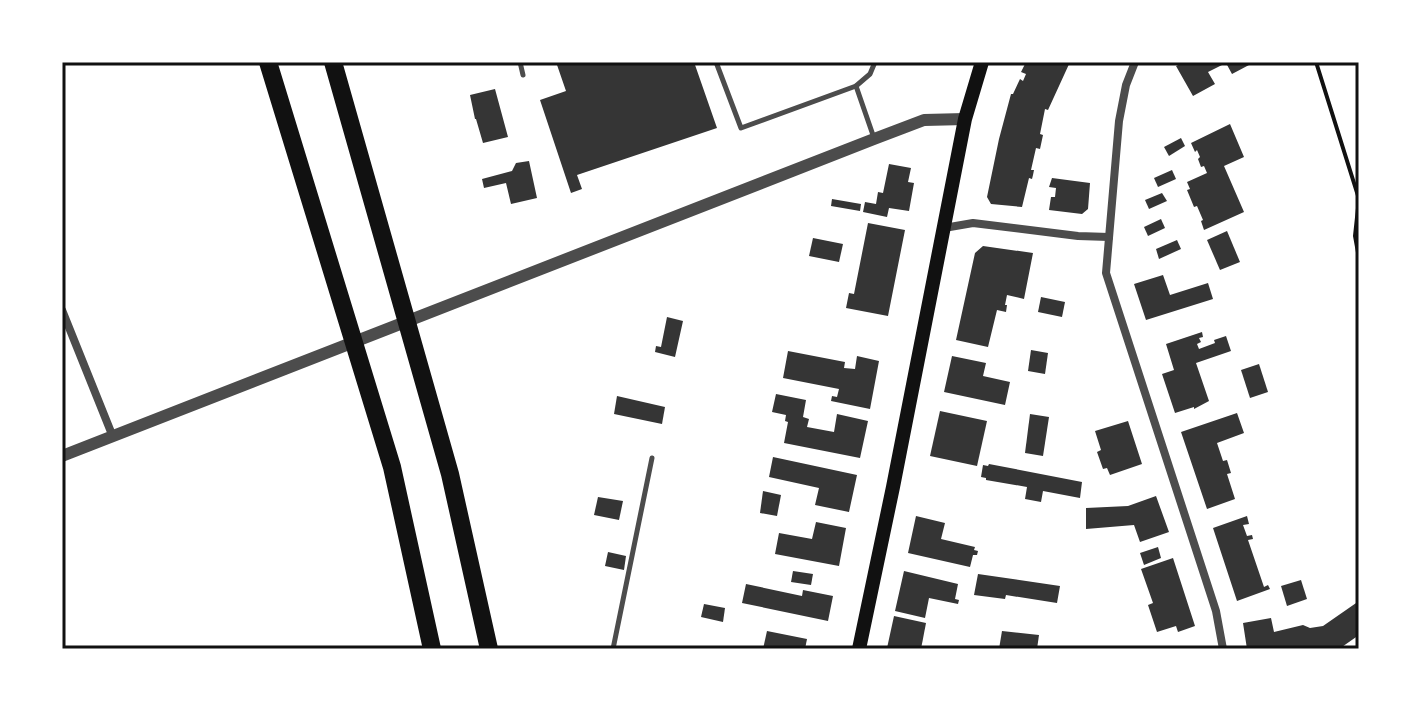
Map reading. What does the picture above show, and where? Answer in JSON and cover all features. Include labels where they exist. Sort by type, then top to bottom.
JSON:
[{"type":"highway","points":[[268,62],[392,467],[432,649]]},
{"type":"highway","points":[[333,62],[450,474],[489,649]]},
{"type":"main road","points":[[859,649],[965,119],[982,62]]},
{"type":"street","points":[[1135,62],[1126,85],[1119,121],[1106,264],[1108,281],[1216,611],[1223,649]]},
{"type":"street","points":[[62,456],[924,120],[965,119]]},
{"type":"street","points":[[943,228],[973,223],[1109,237]]},
{"type":"street","points":[[62,310],[113,437]]},
{"type":"lane","points":[[520,62],[523,75]]},
{"type":"lane","points":[[716,62],[741,128],[856,86],[870,74],[875,62]]},
{"type":"lane","points":[[856,86],[874,139]]},
{"type":"lane","points":[[613,649],[652,458]]},
{"type":"path","points":[[1316,62],[1359,199],[1355,236],[1359,258]]},
{"type":"building","points":[[556,62],[694,62],[717,128],[577,175],[582,189],[571,193],[540,100],[566,91]]},
{"type":"building","points":[[1026,62],[1070,62],[1048,110],[1045,109],[1040,149],[1036,148],[1031,170],[1034,170],[1033,175],[1032,179],[1029,178],[1022,207],[991,204],[987,197],[999,139],[1011,94],[1026,74],[1021,72]]},
{"type":"building","points":[[1184,62],[1247,62],[1249,65],[1232,74],[1226,63],[1208,72],[1215,84],[1193,96],[1176,66]]},
{"type":"building","points":[[495,89],[508,137],[483,143],[470,95]]},
{"type":"building","points":[[1230,124],[1244,157],[1224,166],[1244,212],[1204,230],[1203,220],[1187,190],[1190,189],[1187,182],[1207,173],[1204,166],[1201,167],[1200,157],[1191,143]]},
{"type":"building","points":[[1181,138],[1185,146],[1169,156],[1164,147]]},
{"type":"building","points":[[529,161],[537,198],[511,204],[506,183],[484,188],[482,179],[512,171],[516,163]]},
{"type":"building","points":[[889,164],[911,168],[908,182],[914,183],[909,211],[889,208],[887,217],[863,212],[865,202],[876,204],[878,192],[883,193]]},
{"type":"building","points":[[1172,170],[1176,179],[1158,187],[1154,178]]},
{"type":"building","points":[[1052,178],[1090,183],[1088,209],[1082,214],[1049,210],[1056,188],[1049,187]]},
{"type":"building","points":[[1162,193],[1167,201],[1149,209],[1145,200]]},
{"type":"building","points":[[832,199],[861,204],[860,211],[831,206]]},
{"type":"building","points":[[1161,219],[1165,228],[1148,236],[1144,227]]},
{"type":"building","points":[[868,223],[905,230],[888,316],[846,308],[849,293],[854,294]]},
{"type":"building","points":[[1227,231],[1240,262],[1220,270],[1207,240]]},
{"type":"building","points":[[813,238],[843,244],[839,262],[809,256]]},
{"type":"building","points":[[1177,240],[1181,249],[1159,259],[1156,249]]},
{"type":"building","points":[[983,246],[1033,253],[1024,299],[1007,295],[1006,312],[997,310],[988,347],[956,340],[975,253]]},
{"type":"building","points":[[1163,275],[1170,295],[1208,283],[1213,299],[1146,320],[1134,284]]},
{"type":"building","points":[[1041,297],[1065,302],[1062,317],[1038,312]]},
{"type":"building","points":[[667,317],[683,321],[675,357],[655,352],[656,346],[661,347]]},
{"type":"building","points":[[1202,332],[1201,342],[1197,344],[1199,349],[1226,336],[1231,351],[1196,363],[1209,401],[1194,409],[1175,413],[1162,374],[1174,370],[1166,344]]},
{"type":"building","points":[[1031,350],[1048,353],[1045,374],[1028,371]]},
{"type":"building","points":[[788,351],[845,362],[844,368],[855,369],[857,356],[879,361],[870,409],[831,401],[832,396],[837,397],[839,389],[783,378]]},
{"type":"building","points":[[952,356],[986,363],[983,376],[1010,382],[1005,405],[944,392]]},
{"type":"building","points":[[1259,364],[1268,392],[1250,398],[1241,370]]},
{"type":"building","points":[[776,394],[806,400],[803,417],[809,419],[807,427],[834,432],[837,414],[868,421],[860,458],[784,443],[788,422],[785,421],[786,415],[772,412]]},
{"type":"building","points":[[617,396],[665,407],[662,424],[614,414]]},
{"type":"building","points":[[940,411],[987,421],[977,466],[930,456]]},
{"type":"building","points":[[1237,413],[1244,433],[1217,443],[1223,461],[1227,460],[1231,473],[1227,474],[1235,499],[1207,509],[1181,432]]},
{"type":"building","points":[[1030,414],[1049,417],[1043,456],[1025,453]]},
{"type":"building","points":[[1128,421],[1142,464],[1110,475],[1107,468],[1103,469],[1097,452],[1101,450],[1095,431]]},
{"type":"building","points":[[773,457],[857,475],[849,512],[815,505],[819,488],[769,477]]},
{"type":"building","points":[[983,465],[1082,482],[1080,498],[1043,491],[1041,502],[1025,499],[1027,487],[981,477]]},
{"type":"building","points":[[763,491],[781,495],[777,516],[760,513]]},
{"type":"building","points":[[1156,496],[1169,532],[1140,542],[1134,525],[1086,529],[1086,508],[1128,506]]},
{"type":"building","points":[[598,497],[623,501],[619,520],[594,515]]},
{"type":"building","points":[[916,516],[945,523],[941,539],[975,547],[977,555],[973,555],[970,567],[908,553]]},
{"type":"building","points":[[1247,516],[1249,524],[1243,525],[1247,536],[1252,535],[1253,539],[1248,540],[1264,587],[1268,585],[1270,589],[1237,601],[1213,528]]},
{"type":"building","points":[[816,522],[846,528],[839,566],[775,554],[779,533],[812,539]]},
{"type":"building","points":[[1158,547],[1161,558],[1144,565],[1140,553]]},
{"type":"building","points":[[608,552],[626,556],[624,570],[605,566]]},
{"type":"building","points":[[1173,558],[1195,626],[1178,632],[1176,626],[1157,632],[1148,605],[1153,603],[1141,569]]},
{"type":"building","points":[[793,571],[813,574],[811,585],[791,582]]},
{"type":"building","points":[[904,571],[958,584],[955,599],[959,600],[958,604],[929,598],[925,618],[895,611]]},
{"type":"building","points":[[978,574],[1060,586],[1057,603],[1006,595],[1005,599],[974,595]]},
{"type":"building","points":[[1301,580],[1307,599],[1287,606],[1281,586]]},
{"type":"building","points":[[746,584],[802,596],[803,590],[833,596],[828,621],[742,603]]},
{"type":"building","points":[[1359,601],[1359,635],[1339,649],[1247,649],[1243,623],[1271,618],[1274,632],[1303,625],[1310,628],[1323,626]]},
{"type":"building","points":[[704,604],[725,608],[723,622],[701,617]]},
{"type":"building","points":[[894,616],[926,623],[921,649],[887,648]]},
{"type":"building","points":[[767,631],[807,639],[805,649],[763,649]]},
{"type":"building","points":[[1002,631],[1039,635],[1037,649],[999,649]]}]
